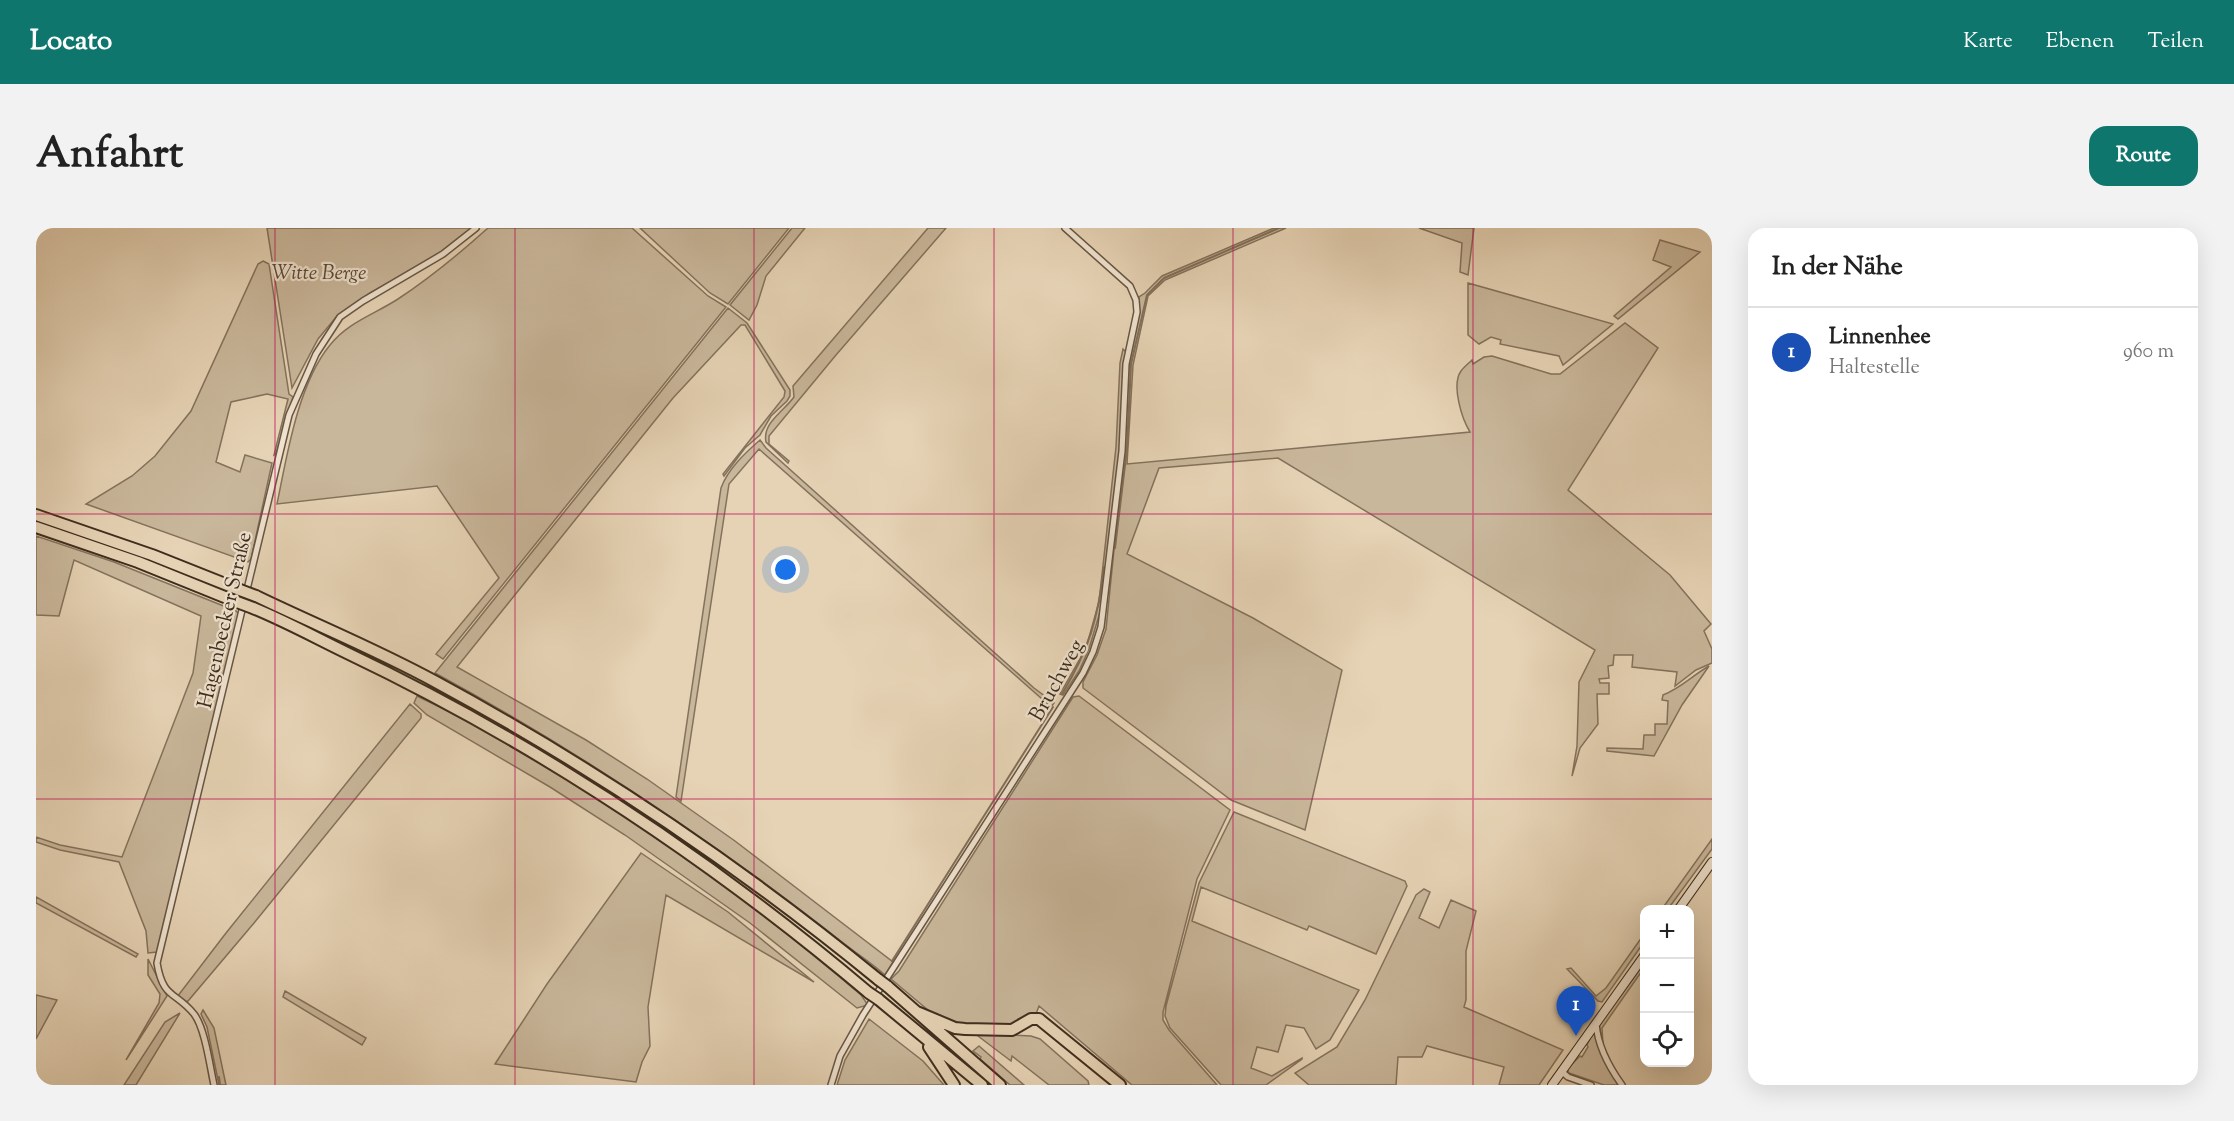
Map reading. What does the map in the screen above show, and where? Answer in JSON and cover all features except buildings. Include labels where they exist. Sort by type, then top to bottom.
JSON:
[{"type":"highway","points":[[36,515],[131,547],[256,596],[435,681],[532,735],[638,802],[789,909],[883,983],[1000,1085]]},
{"type":"highway","points":[[36,527],[138,562],[253,608],[427,691],[530,749],[644,821],[757,902],[808,941],[982,1085]]},
{"type":"highway","points":[[917,1012],[955,1028],[965,1029],[1012,1030],[1031,1019],[1039,1019],[1120,1085]]},
{"type":"highway","points":[[916,1030],[941,1063],[954,1085]]},
{"type":"main road","points":[[1681,905],[1712,862]]},
{"type":"main road","points":[[1552,1085],[1642,959]]},
{"type":"street","name":"Hagenbecker Straße","points":[[214,1085],[204,1038],[194,1014],[168,992],[159,977],[157,963],[289,415],[320,348],[340,317],[443,254],[476,228]]},
{"type":"street","name":"Bruchweg","points":[[831,1085],[840,1056],[863,1015],[1083,673],[1101,627],[1122,451],[1126,364],[1137,312],[1136,300],[1130,286],[1065,228]]},
{"type":"street","points":[[1598,1022],[1598,1037],[1622,1085]]},
{"type":"street","points":[[1561,1071],[1568,1077],[1591,1085]]},
{"type":"green space","name":"Witte Berge","points":[[267,228],[472,228],[441,253],[370,293],[337,316],[318,339],[292,388]]},
{"type":"green space","points":[[488,228],[632,228],[708,296],[726,307],[443,659],[436,654],[499,578],[437,486],[277,504],[295,421],[302,400],[319,361],[330,345],[353,324],[398,299],[421,283]]},
{"type":"green space","points":[[640,228],[789,228],[728,304],[710,293]]},
{"type":"green space","points":[[792,228],[805,228],[766,276],[757,305],[749,320],[730,305]]},
{"type":"green space","points":[[928,228],[946,228],[769,436],[769,444],[789,461],[788,463],[766,442],[770,423],[794,397],[793,386]]},
{"type":"green space","points":[[1274,228],[1286,228],[1165,280],[1148,296],[1133,365],[1127,464],[1470,432],[1461,411],[1457,385],[1461,371],[1472,360],[1473,364],[1484,357],[1492,356],[1551,374],[1560,374],[1625,323],[1658,348],[1568,490],[1670,575],[1711,624],[1704,631],[1712,649],[1712,663],[1696,670],[1675,686],[1677,672],[1632,667],[1633,655],[1614,655],[1613,665],[1608,666],[1609,678],[1599,679],[1600,683],[1609,683],[1609,694],[1597,694],[1598,724],[1580,748],[1572,776],[1577,746],[1579,682],[1595,650],[1278,458],[1159,468],[1127,554],[1253,618],[1342,670],[1305,830],[1231,800],[1083,688],[1083,682],[1097,655],[1106,629],[1124,450],[1129,365],[1139,310],[1139,297],[1162,276]]},
{"type":"green space","points":[[1419,228],[1474,228],[1468,275],[1460,272],[1462,243]]},
{"type":"green space","points":[[1660,240],[1700,252],[1618,319],[1614,316],[1671,267],[1653,260]]},
{"type":"green space","points":[[263,261],[269,264],[289,394],[293,397],[274,455],[288,399],[267,394],[231,402],[216,462],[240,472],[245,455],[272,463],[251,559],[248,562],[86,504],[132,476],[155,456],[191,411],[258,264]]},
{"type":"green space","points":[[1468,283],[1613,324],[1563,365],[1559,356],[1500,344],[1501,340],[1491,337],[1479,344],[1468,335]]},
{"type":"green space","points":[[728,308],[747,323],[790,390],[787,401],[771,416],[760,435],[745,448],[724,476],[723,474],[784,397],[785,391],[745,325],[741,325],[673,398],[457,667],[586,740],[647,779],[735,841],[893,962],[885,975],[797,907],[646,800],[542,734],[435,673]]},
{"type":"green space","points":[[1123,349],[1126,352],[1120,449],[1103,602],[1089,649],[1079,671],[1063,695],[1060,694],[1086,648],[1099,602],[1116,447],[1120,363]]},
{"type":"green space","points":[[760,440],[766,448],[1034,688],[1054,703],[1051,707],[759,449],[729,484],[681,801],[676,797],[721,488],[732,468]]},
{"type":"green space","points":[[36,536],[114,562],[239,614],[157,952],[148,953],[146,931],[119,862],[60,850],[36,842],[36,837],[60,845],[122,857],[193,673],[201,616],[74,560],[59,616],[36,615]]},
{"type":"green space","points":[[1709,666],[1682,705],[1654,756],[1607,751],[1607,748],[1643,749],[1644,735],[1655,735],[1655,724],[1667,724],[1668,701],[1662,700],[1663,695],[1676,689]]},
{"type":"green space","points":[[417,696],[534,758],[648,831],[810,952],[861,995],[868,1005],[857,1008],[750,923],[625,835],[550,787],[427,715],[414,703]]},
{"type":"green space","points":[[1079,696],[1230,810],[1197,879],[1163,1012],[1163,1020],[1169,1030],[1217,1085],[1132,1085],[1039,1006],[1036,1014],[1015,1026],[955,1024],[934,1015],[891,979],[899,971],[1073,697]]},
{"type":"green space","points":[[410,704],[421,714],[421,718],[188,1001],[185,1002],[177,997],[226,933]]},
{"type":"green space","points":[[1234,812],[1405,881],[1407,886],[1376,954],[1309,926],[1307,930],[1201,887],[1192,921],[1359,990],[1330,1040],[1316,1049],[1304,1028],[1286,1025],[1278,1052],[1257,1047],[1251,1068],[1272,1076],[1302,1058],[1266,1085],[1221,1085],[1170,1028],[1165,1016],[1199,883]]},
{"type":"green space","points":[[1712,839],[1712,849],[1671,905],[1665,905]]},
{"type":"green space","points":[[641,853],[728,912],[814,982],[666,895],[648,1007],[650,1046],[636,1082],[495,1064],[547,984]]},
{"type":"green space","points":[[1424,889],[1430,892],[1419,918],[1439,928],[1451,900],[1476,911],[1466,951],[1464,1007],[1563,1050],[1539,1085],[1499,1085],[1504,1067],[1427,1046],[1422,1057],[1398,1057],[1396,1085],[1309,1085],[1295,1073],[1337,1047],[1365,1000],[1416,895]]},
{"type":"green space","points":[[36,897],[138,954],[136,957],[36,903]]},
{"type":"green space","points":[[1640,940],[1640,948],[1602,1002],[1598,1001],[1567,969],[1571,968],[1596,996],[1606,988]]},
{"type":"green space","points":[[148,959],[167,996],[126,1060],[159,1003],[160,994],[148,975]]},
{"type":"green space","points":[[1640,967],[1640,974],[1602,1028],[1603,1045],[1599,1025]]},
{"type":"green space","points":[[285,991],[366,1038],[362,1045],[283,997]]},
{"type":"green space","points":[[36,995],[57,1000],[36,1039]]},
{"type":"green space","points":[[203,1010],[214,1028],[226,1085],[219,1085],[207,1027],[201,1014]]},
{"type":"green space","points":[[180,1013],[136,1085],[124,1085],[165,1022]]},
{"type":"green space","points":[[869,1019],[923,1061],[944,1085],[837,1085],[845,1060]]},
{"type":"green space","points":[[974,1033],[1031,1036],[1040,1039],[1088,1081],[1089,1085],[1049,1085],[1012,1056],[1011,1061]]},
{"type":"green space","points":[[1592,1034],[1596,1035],[1619,1085],[1604,1085],[1569,1073],[1567,1069],[1580,1056],[1582,1057]]},
{"type":"green space","points":[[979,1046],[1024,1085],[1010,1085],[980,1059],[981,1057],[973,1051]]},
{"type":"waterway","points":[[1115,548],[1127,449],[1131,364],[1147,295],[1164,278],[1279,228]]},
{"type":"waterway","points":[[1062,694],[1086,648],[1091,633],[1099,602],[1104,567]]},
{"type":"waterway","points":[[892,961],[1053,707]]},
{"type":"waterway","points":[[219,1077],[220,1085]]},
{"type":"place","name":"Linnenhee","points":[[1576,1036]]}]
